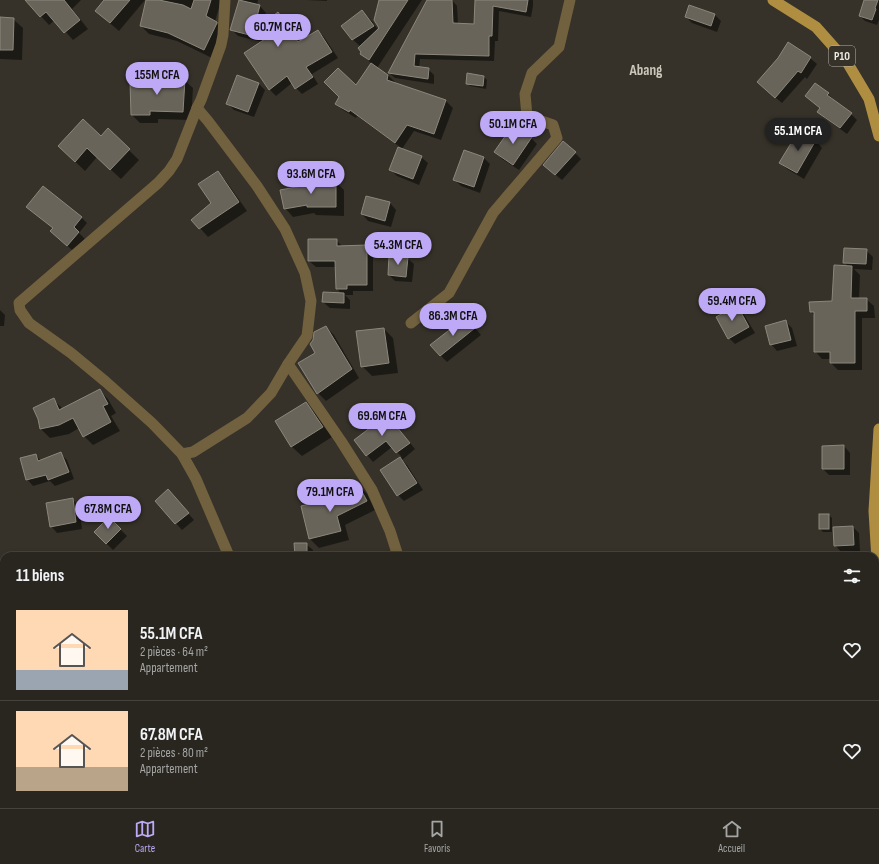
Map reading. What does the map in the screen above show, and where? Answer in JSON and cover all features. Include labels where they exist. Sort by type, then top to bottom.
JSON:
[{"type":"main road","name":"P10","points":[[773,0],[816,27],[847,62],[869,99],[879,136]]},
{"type":"main road","points":[[877,552],[874,511],[879,429]]},
{"type":"street","points":[[225,0],[223,35],[201,100],[177,159],[169,171],[158,183],[19,303],[20,310],[28,323],[71,353],[94,372],[152,423],[182,454],[196,479],[227,552]]},
{"type":"street","points":[[412,323],[449,293],[493,213],[557,138],[553,125],[527,116],[525,94],[532,73],[559,47],[570,0]]},
{"type":"street","points":[[182,454],[193,452],[247,418],[271,393],[307,336],[311,302],[305,273],[285,229],[257,186],[197,108]]},
{"type":"street","points":[[288,364],[341,441],[372,490],[390,530],[397,552]]},
{"type":"street","points":[[221,552],[222,542]]},
{"type":"building","points":[[25,0],[64,0],[80,20],[64,33],[46,12],[40,17]]},
{"type":"building","points":[[104,0],[130,0],[110,23],[95,11]]},
{"type":"building","points":[[146,0],[159,0],[183,5],[191,9],[194,0],[211,0],[206,16],[217,23],[204,50],[168,33],[140,26]]},
{"type":"building","points":[[239,0],[260,5],[253,32],[278,12],[298,42],[318,30],[332,52],[306,67],[313,77],[295,89],[287,76],[269,90],[244,53],[265,39],[230,30]]},
{"type":"building","points":[[379,0],[408,0],[369,60],[360,54],[361,52],[358,48],[379,28],[374,20]]},
{"type":"building","points":[[427,0],[452,0],[453,23],[474,24],[475,0],[528,0],[526,12],[493,6],[492,36],[489,36],[489,56],[415,54],[414,66],[429,68],[428,79],[388,73]]},
{"type":"building","points":[[864,0],[878,0],[872,20],[859,16]]},
{"type":"building","points":[[689,5],[715,14],[711,26],[685,17]]},
{"type":"building","points":[[362,10],[374,26],[352,40],[341,26]]},
{"type":"building","points":[[0,17],[14,18],[13,50],[0,50]]},
{"type":"building","points":[[788,42],[811,57],[801,73],[798,71],[775,98],[757,82],[778,58]]},
{"type":"building","points":[[371,63],[388,75],[387,80],[446,100],[434,134],[407,125],[395,143],[350,110],[349,112],[335,104],[339,97],[324,82],[338,68],[356,85]]},
{"type":"building","points":[[467,73],[484,76],[483,86],[466,84]]},
{"type":"building","points":[[237,75],[259,83],[248,112],[226,104]]},
{"type":"building","points":[[156,78],[185,79],[183,112],[150,111],[150,115],[131,115],[130,82],[156,81]]},
{"type":"building","points":[[815,83],[829,93],[827,95],[852,113],[840,128],[817,112],[820,108],[805,96]]},
{"type":"building","points":[[83,119],[101,136],[108,128],[130,149],[110,170],[87,148],[75,162],[58,146]]},
{"type":"building","points":[[513,125],[532,137],[513,165],[494,152]]},
{"type":"building","points":[[799,130],[816,140],[797,173],[779,163]]},
{"type":"building","points":[[563,141],[576,152],[555,175],[543,165]]},
{"type":"building","points":[[398,147],[422,156],[413,179],[389,170]]},
{"type":"building","points":[[464,150],[484,157],[474,187],[453,180]]},
{"type":"building","points":[[218,171],[239,202],[199,229],[191,220],[211,203],[198,184]]},
{"type":"building","points":[[307,180],[336,180],[336,207],[307,207],[307,205],[284,209],[280,190],[307,185]]},
{"type":"building","points":[[43,186],[82,217],[74,227],[79,232],[67,246],[50,231],[53,228],[26,207]]},
{"type":"building","points":[[366,196],[390,202],[385,221],[361,214]]},
{"type":"building","points":[[308,239],[337,239],[337,246],[367,245],[367,285],[347,285],[347,289],[336,289],[335,261],[308,261]]},
{"type":"building","points":[[844,248],[867,249],[866,264],[843,263]]},
{"type":"building","points":[[389,256],[408,257],[406,277],[388,275]]},
{"type":"building","points":[[834,265],[852,266],[851,298],[867,298],[867,311],[855,311],[855,363],[830,363],[830,352],[814,352],[814,312],[810,312],[809,302],[832,301]]},
{"type":"building","points":[[323,292],[344,293],[344,303],[322,302]]},
{"type":"building","points":[[737,305],[749,327],[728,339],[716,317]]},
{"type":"building","points":[[466,317],[475,328],[440,356],[430,345]]},
{"type":"building","points":[[786,320],[791,340],[770,345],[765,326]]},
{"type":"building","points":[[326,326],[352,369],[317,394],[298,363],[315,353],[310,344],[313,340],[314,332]]},
{"type":"building","points":[[384,328],[389,363],[361,367],[356,331]]},
{"type":"building","points":[[100,389],[108,404],[103,406],[111,422],[83,437],[73,418],[59,425],[40,429],[38,419],[33,408],[54,398],[59,410]]},
{"type":"building","points":[[306,402],[323,427],[291,447],[275,421]]},
{"type":"building","points":[[387,415],[410,443],[396,453],[386,441],[366,456],[354,440]]},
{"type":"building","points":[[844,445],[844,469],[822,469],[822,446]]},
{"type":"building","points":[[61,452],[69,472],[48,480],[46,475],[26,480],[20,458],[36,454],[38,461]]},
{"type":"building","points":[[400,457],[417,483],[397,496],[380,470]]},
{"type":"building","points":[[358,484],[367,501],[337,516],[341,531],[309,539],[301,506],[322,501],[325,505],[336,498],[346,495],[344,492]]},
{"type":"building","points":[[168,489],[189,513],[175,524],[155,501]]},
{"type":"building","points":[[73,498],[76,522],[50,527],[46,503]]},
{"type":"building","points":[[819,514],[829,514],[829,529],[819,529]]},
{"type":"building","points":[[109,517],[121,529],[106,544],[94,532]]},
{"type":"building","points":[[853,526],[854,545],[834,546],[833,527]]},
{"type":"building","points":[[294,543],[307,543],[307,552],[295,552]]},
{"type":"district","name":"Abang","points":[[646,70]]}]
